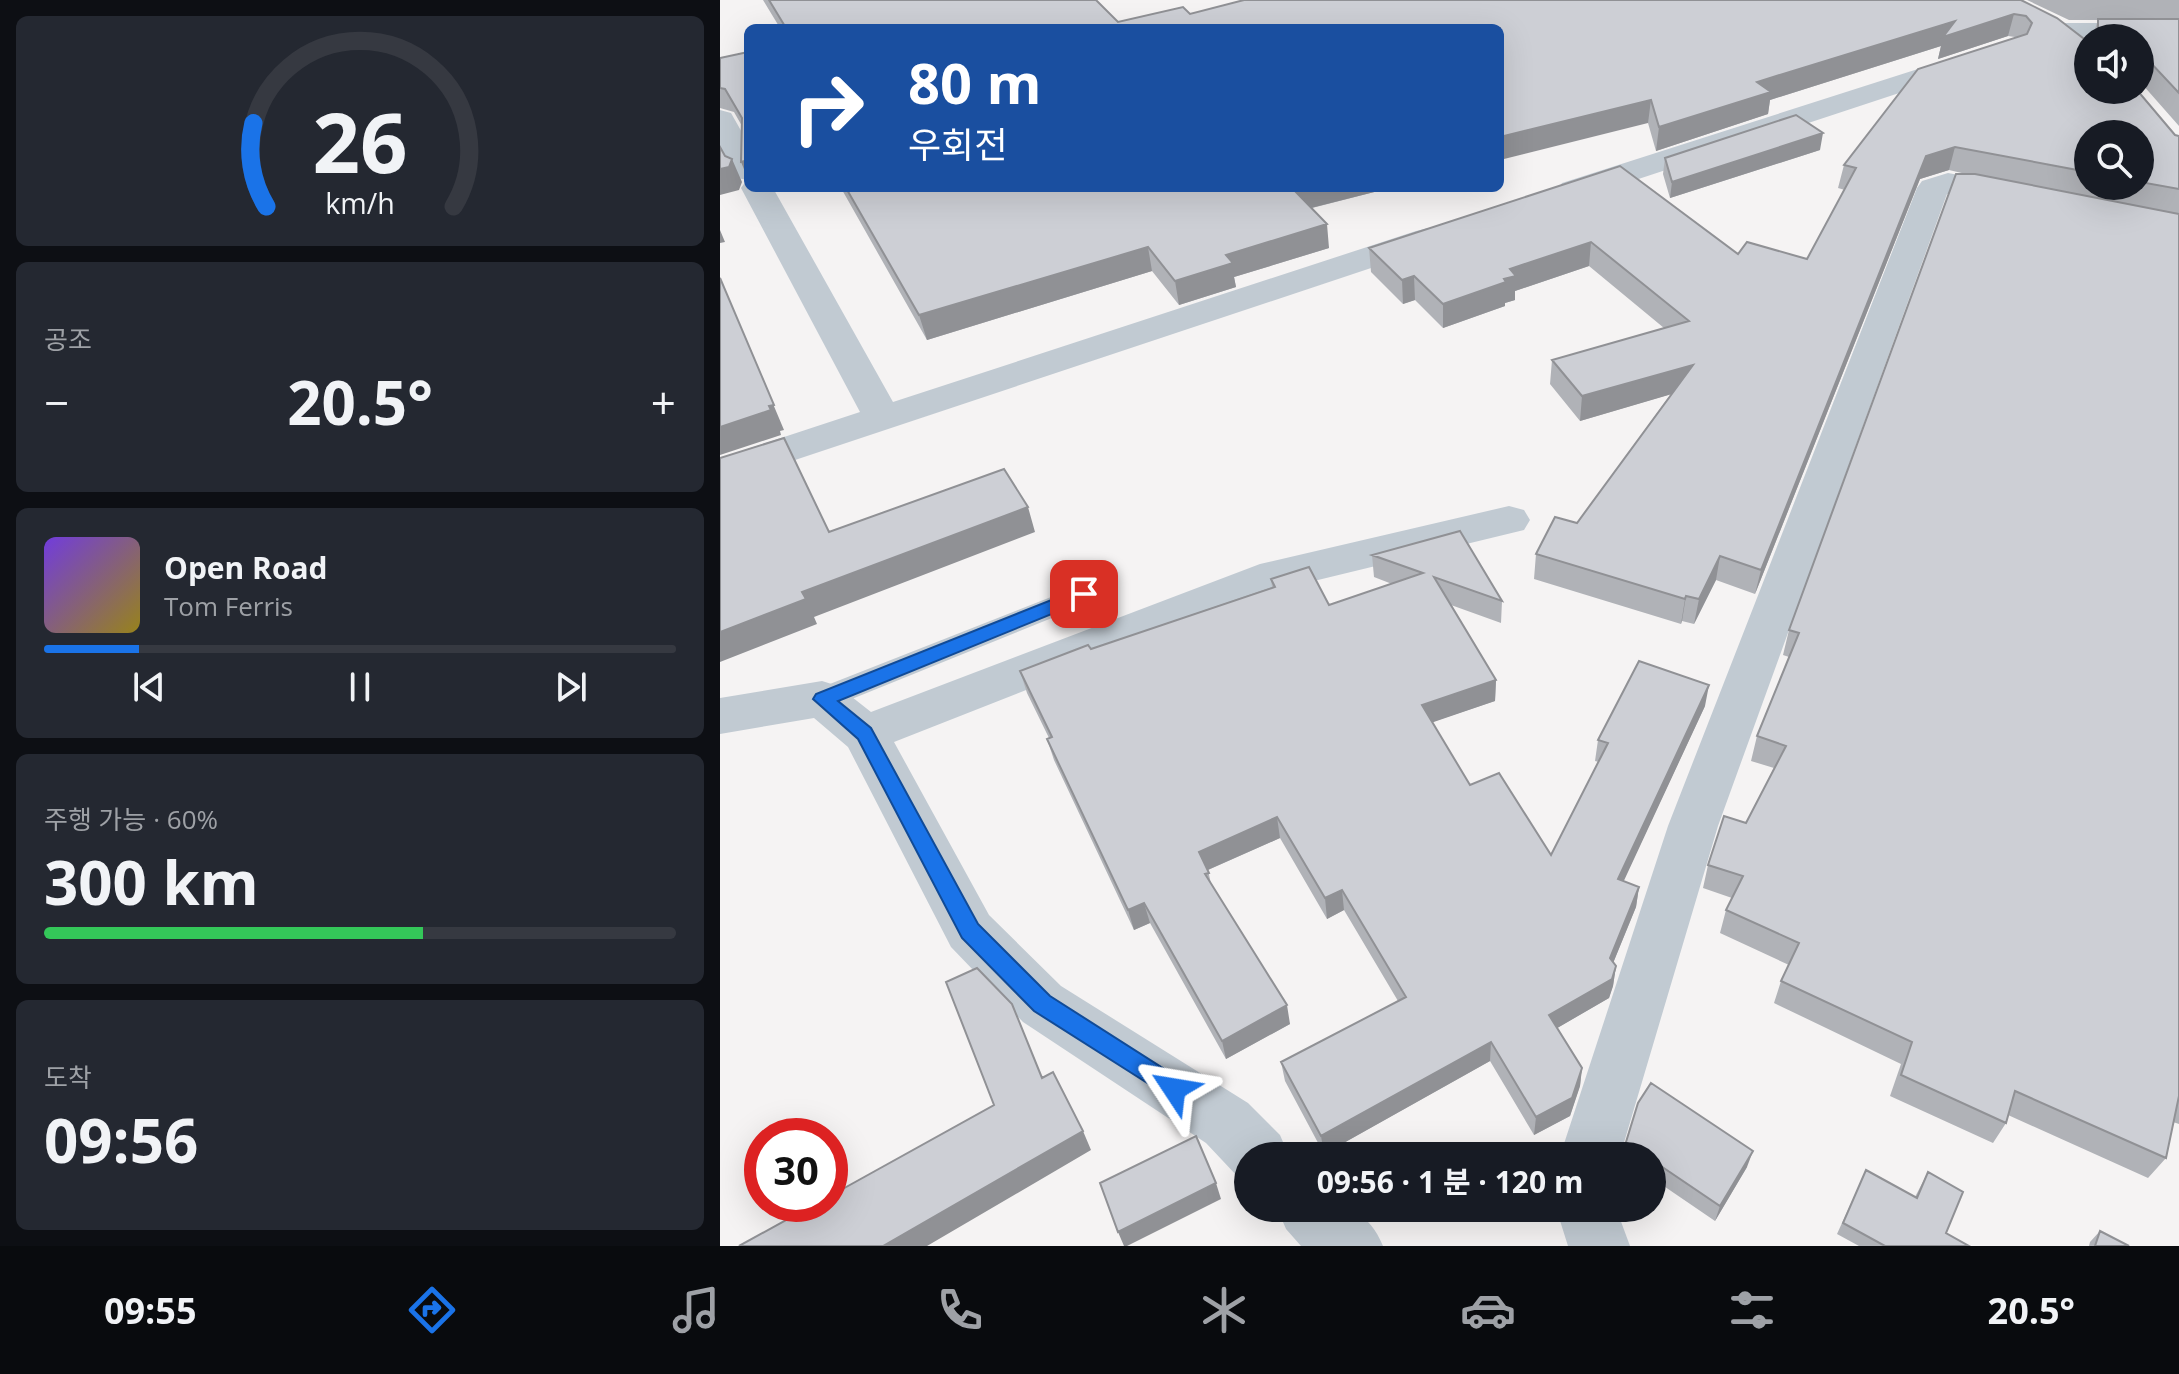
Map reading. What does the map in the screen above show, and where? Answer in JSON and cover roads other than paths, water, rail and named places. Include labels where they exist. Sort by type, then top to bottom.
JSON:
[{"type":"street","points":[[2062,31],[2179,31]]},
{"type":"street","points":[[1543,200],[1994,52]]},
{"type":"street","points":[[720,119],[744,164]]},
{"type":"street","points":[[1594,1142],[1693,826],[1933,188],[1948,182],[2052,202]]},
{"type":"street","points":[[759,192],[882,417]]},
{"type":"street","points":[[720,472],[1453,230]]},
{"type":"street","points":[[865,734],[1275,575],[1509,520]]},
{"type":"street","points":[[720,716],[822,699],[865,734],[970,931],[1042,1004],[1227,1123],[1245,1142]]},
{"type":"street","points":[[1320,1222],[1332,1234],[1352,1246]]},
{"type":"street","points":[[1591,1222],[1599,1246]]},
{"type":"lane","points":[[822,699],[1084,594]]}]
